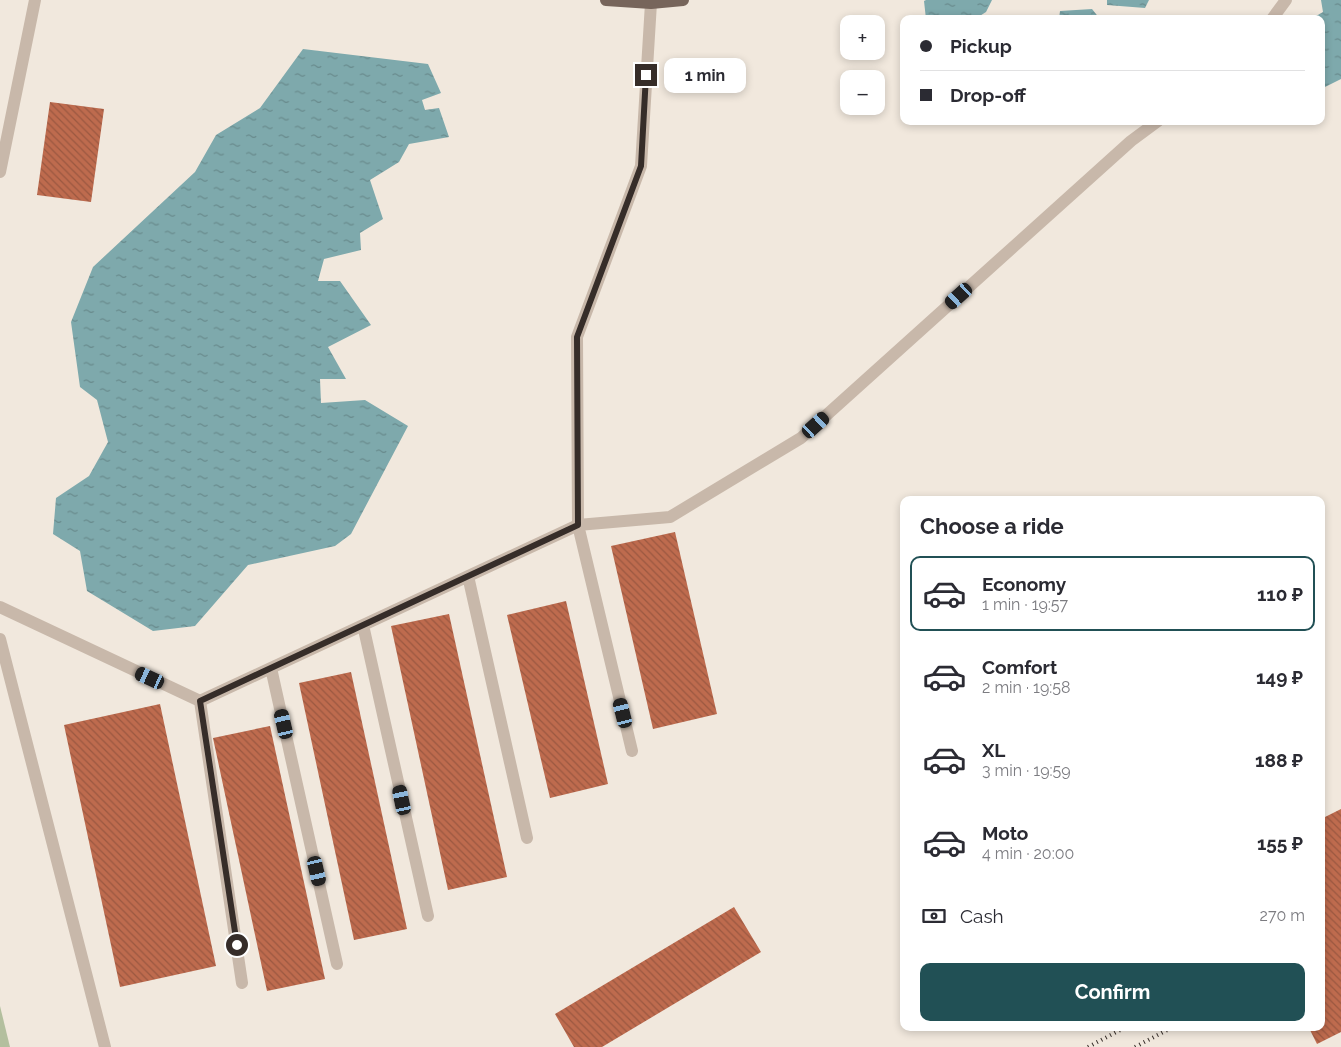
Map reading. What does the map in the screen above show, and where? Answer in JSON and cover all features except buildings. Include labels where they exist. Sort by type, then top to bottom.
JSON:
[{"type":"main road","points":[[606,0],[651,3],[683,0]]},
{"type":"lane","points":[[0,172],[35,0]]},
{"type":"lane","points":[[1275,15],[1286,0]]},
{"type":"lane","points":[[632,751],[578,525],[577,337],[641,166],[651,3]]},
{"type":"lane","points":[[200,701],[578,525],[670,517],[801,438],[1131,141],[1153,125]]},
{"type":"lane","points":[[468,576],[527,838]]},
{"type":"lane","points":[[0,607],[200,701]]},
{"type":"lane","points":[[363,625],[428,916]]},
{"type":"lane","points":[[0,640],[105,1047]]},
{"type":"lane","points":[[271,668],[338,964]]},
{"type":"lane","points":[[200,701],[242,983]]},
{"type":"green space","points":[[0,1006],[10,1047],[0,1047]]},
{"type":"water","points":[[992,0],[986,12],[981,15],[926,15],[924,1]]},
{"type":"water","points":[[1107,0],[1149,0],[1145,8],[1107,5]]},
{"type":"water","points":[[1321,0],[1341,0],[1341,79],[1325,87],[1325,15],[1318,15],[1323,12]]},
{"type":"water","points":[[1092,9],[1097,15],[1060,15],[1060,11]]},
{"type":"water","points":[[303,49],[428,64],[441,93],[422,100],[425,110],[439,108],[449,137],[409,144],[399,162],[370,180],[383,219],[360,233],[361,250],[324,259],[318,281],[340,281],[371,325],[328,347],[346,379],[320,379],[321,403],[365,400],[408,426],[351,534],[335,546],[248,565],[195,626],[153,631],[87,591],[80,551],[53,534],[56,498],[89,476],[108,442],[97,400],[80,387],[71,322],[93,267],[195,172],[216,135],[260,108]]},
{"type":"railway","points":[[1088,1047],[1118,1031]]},
{"type":"railway","points":[[1135,1047],[1165,1031]]},
{"type":"route","points":[[237,945],[200,701],[578,525],[577,337],[641,166],[646,75]]}]
